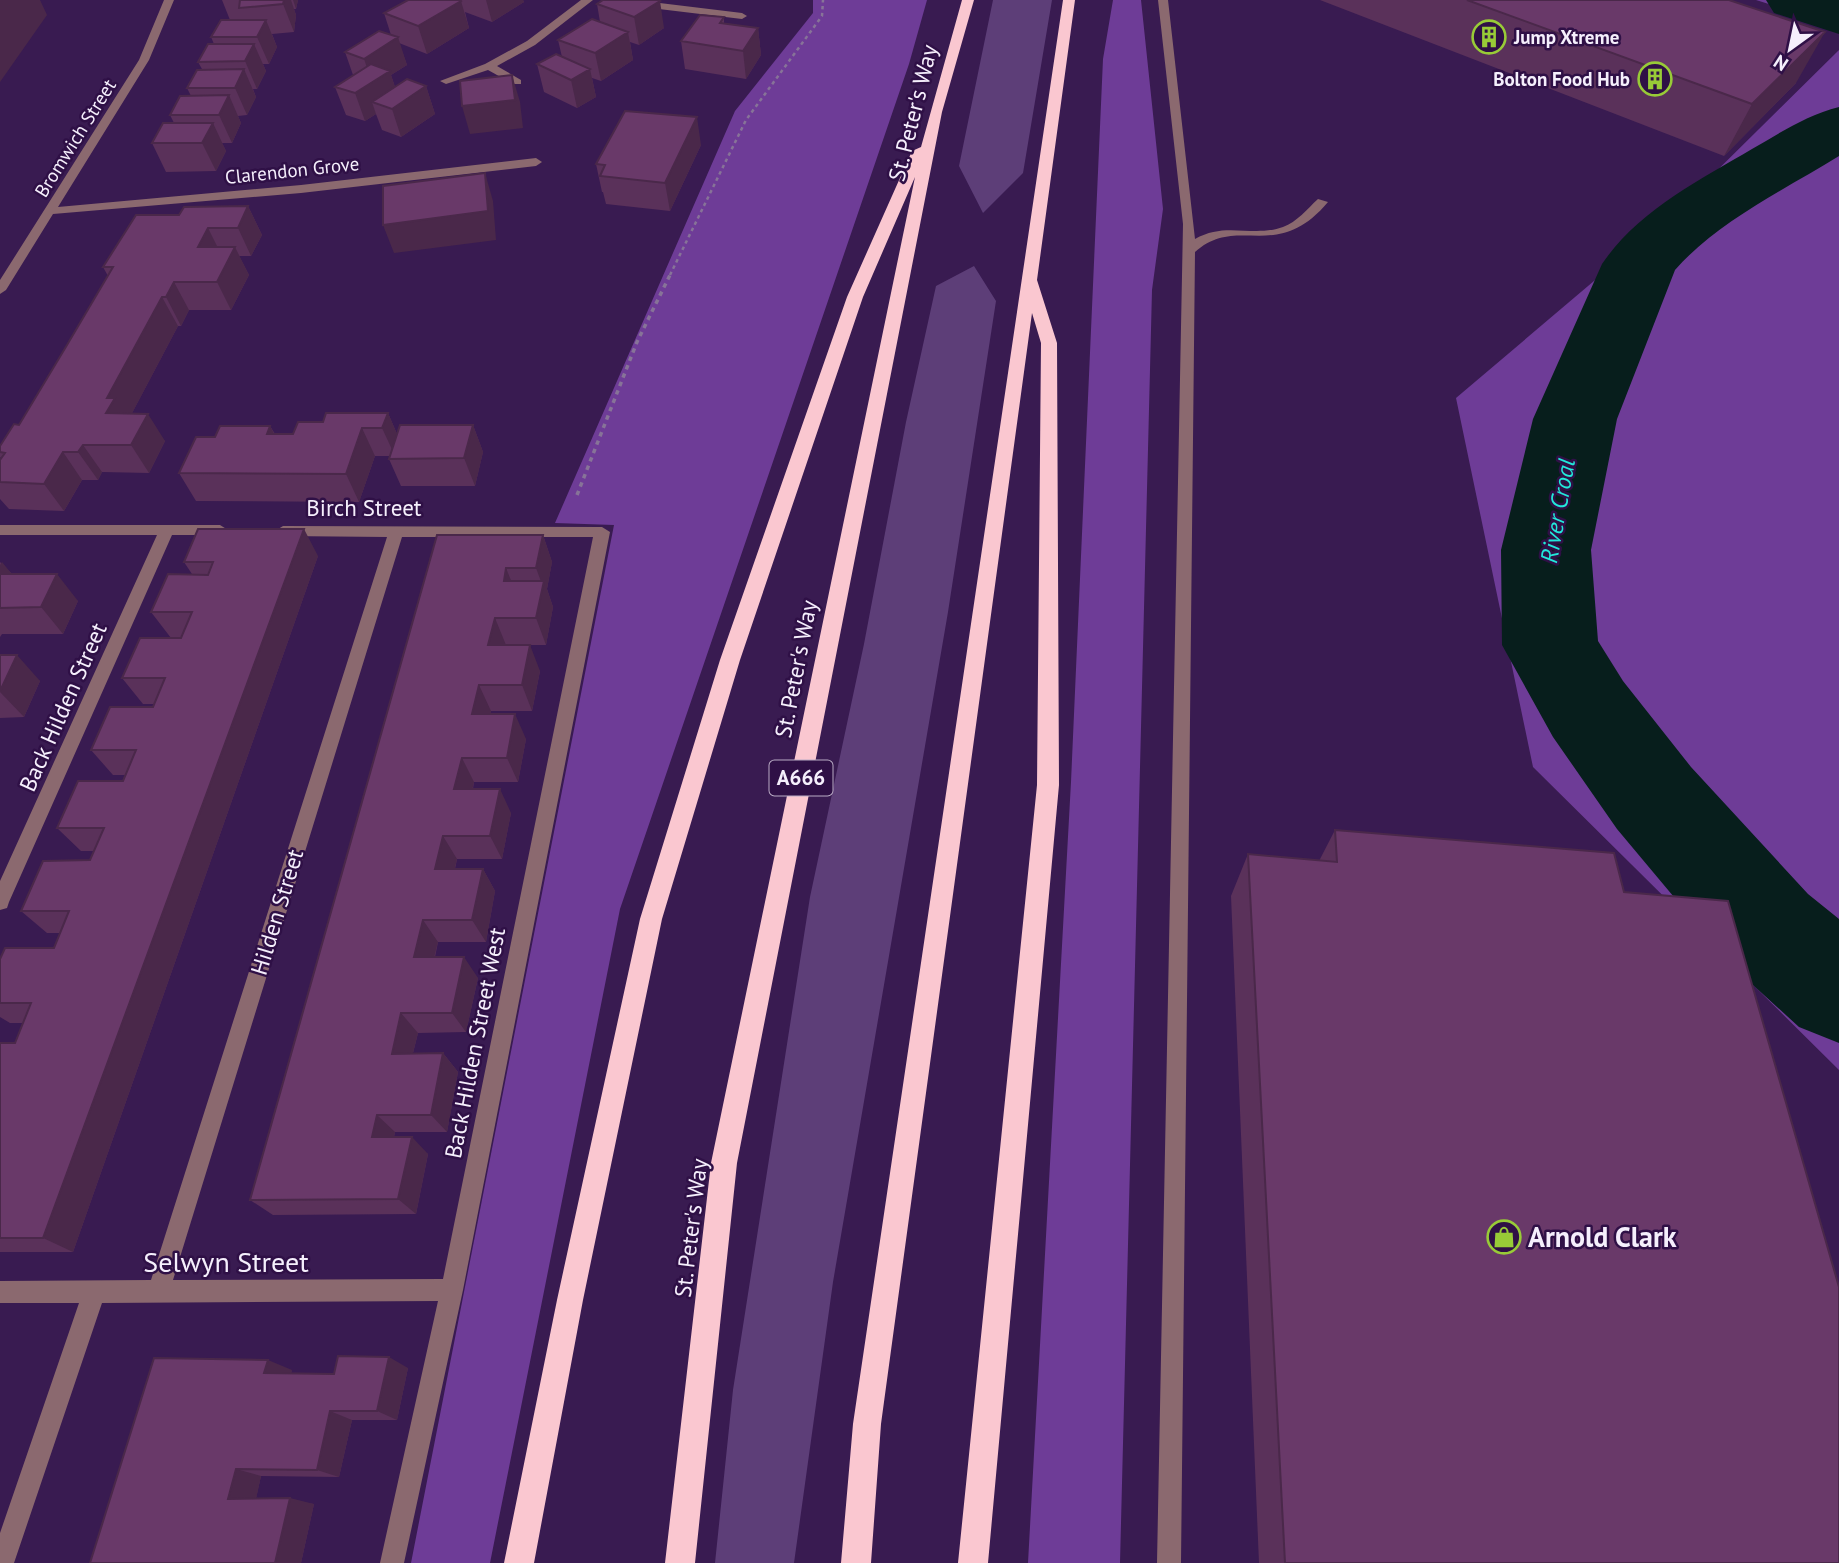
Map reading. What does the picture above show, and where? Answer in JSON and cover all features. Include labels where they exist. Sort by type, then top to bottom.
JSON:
[{"type":"highway","name":"St. Peter's Way","points":[[680,1563],[724,1163],[935,112],[968,0]]},
{"type":"highway","points":[[856,1563],[867,1424],[1069,0]]},
{"type":"highway","name":"A666","points":[[519,1563],[651,919],[730,660],[855,297],[935,112]]},
{"type":"highway","points":[[973,1563],[1048,785],[1049,343],[1030,276]]},
{"type":"street","name":"Bromwich Street","points":[[0,290],[144,60],[161,25],[169,0]]},
{"type":"street","points":[[446,80],[489,66],[531,43],[588,0]]},
{"type":"street","points":[[609,0],[742,16]]},
{"type":"street","points":[[1163,0],[1189,224],[1169,1563]]},
{"type":"street","points":[[489,66],[517,82]]},
{"type":"street","name":"Clarendon Grove","points":[[51,211],[301,189],[536,162]]},
{"type":"street","points":[[1188,252],[1206,236],[1219,232],[1282,232],[1293,228],[1322,202]]},
{"type":"street","points":[[0,530],[234,531]]},
{"type":"street","name":"Back Hilden Street","points":[[0,902],[167,530]]},
{"type":"street","name":"Birch Street","points":[[261,531],[602,532]]},
{"type":"street","name":"Hilden Street","points":[[158,1292],[396,531]]},
{"type":"street","name":"Back Hilden Street West","points":[[392,1563],[452,1290],[602,532]]},
{"type":"street","name":"Selwyn Street","points":[[0,1292],[452,1290]]},
{"type":"street","points":[[2,1563],[93,1292]]},
{"type":"path","points":[[563,532],[637,342],[715,181],[746,120],[822,16],[823,0]]},
{"type":"shaded area","points":[[813,0],[927,0],[909,64],[620,909],[490,1563],[411,1563],[614,525],[555,523],[735,111],[813,13]]},
{"type":"shaded area","points":[[993,0],[1052,0],[1023,173],[983,213],[959,166]]},
{"type":"shaded area","points":[[1113,0],[1141,0],[1163,209],[1152,290],[1120,1563],[1028,1563],[1071,782],[1103,59]]},
{"type":"shaded area","points":[[1756,0],[1839,0],[1839,33],[1827,22]]},
{"type":"shaded area","points":[[1839,50],[1839,1070],[1533,767],[1456,398],[1673,214]]},
{"type":"shaded area","points":[[974,266],[996,301],[948,612],[833,1282],[794,1563],[715,1563],[733,1390],[810,897],[936,286]]},
{"type":"building","points":[[240,0],[284,0],[283,4],[239,8]]},
{"type":"building","points":[[408,0],[461,1],[418,26],[384,13]]},
{"type":"building","points":[[603,0],[660,1],[634,17],[597,4]]},
{"type":"building","points":[[1467,0],[1729,0],[1825,32],[1752,104]]},
{"type":"building","points":[[700,15],[724,17],[720,23],[758,28],[743,51],[681,41]]},
{"type":"building","points":[[592,19],[628,32],[595,53],[558,40]]},
{"type":"building","points":[[221,20],[266,20],[257,37],[211,37]]},
{"type":"building","points":[[379,31],[398,37],[364,59],[345,52]]},
{"type":"building","points":[[208,44],[254,44],[245,61],[198,62]]},
{"type":"building","points":[[556,54],[590,69],[571,80],[537,64]]},
{"type":"building","points":[[371,64],[390,71],[355,93],[335,87]]},
{"type":"building","points":[[244,69],[235,88],[187,88],[197,70]]},
{"type":"building","points":[[512,75],[515,100],[462,106],[460,81]]},
{"type":"building","points":[[407,79],[426,86],[392,109],[372,102]]},
{"type":"building","points":[[229,95],[219,115],[170,115],[180,96]]},
{"type":"building","points":[[625,111],[697,117],[665,183],[600,176],[605,165],[596,164]]},
{"type":"building","points":[[163,123],[213,123],[202,143],[152,143]]},
{"type":"building","points":[[485,173],[488,211],[383,225],[383,186]]},
{"type":"building","points":[[248,206],[238,228],[208,228],[198,247],[235,247],[217,282],[174,282],[166,297],[162,297],[107,398],[115,398],[106,413],[148,414],[131,445],[83,445],[78,452],[63,452],[44,484],[0,482],[0,460],[5,453],[0,452],[0,446],[14,424],[19,425],[113,267],[103,267],[136,215],[179,215],[184,207]]},
{"type":"building","points":[[326,413],[388,413],[382,428],[362,428],[346,474],[179,473],[196,437],[215,437],[220,426],[270,426],[267,434],[293,434],[298,422],[323,422]]},
{"type":"building","points":[[400,425],[473,425],[464,458],[389,459]]},
{"type":"building","points":[[198,529],[304,529],[43,1238],[0,1238],[0,1043],[15,1043],[31,1003],[0,1003],[0,959],[5,948],[54,948],[69,911],[21,911],[43,861],[90,860],[104,828],[57,828],[78,781],[123,781],[136,750],[91,750],[110,707],[153,707],[165,678],[122,678],[140,638],[181,638],[192,612],[151,612],[168,574],[208,575],[213,562],[184,562]]},
{"type":"building","points":[[437,535],[543,535],[536,568],[506,568],[504,581],[544,581],[536,618],[495,618],[488,645],[530,645],[522,685],[479,685],[472,714],[515,714],[507,758],[462,758],[454,789],[500,789],[490,836],[443,836],[435,869],[483,869],[472,920],[423,920],[414,957],[464,957],[452,1013],[401,1013],[392,1054],[443,1053],[431,1115],[377,1115],[372,1137],[412,1137],[398,1199],[250,1200]]},
{"type":"building","points":[[0,574],[57,574],[41,607],[0,608]]},
{"type":"building","points":[[0,655],[17,655],[0,691]]},
{"type":"building","name":"Arnold Clark","points":[[1335,830],[1614,853],[1624,892],[1728,901],[1839,1287],[1839,1563],[1285,1563],[1248,854],[1337,862]]},
{"type":"building","points":[[338,1356],[389,1357],[377,1411],[330,1411],[317,1470],[236,1469],[228,1499],[290,1498],[275,1563],[90,1563],[154,1358],[268,1360],[264,1373],[334,1374]]},
{"type":"waterway","name":"River Croal","points":[[1796,0],[1839,15]]},
{"type":"waterway","name":"River Croal","points":[[1839,127],[1718,199],[1661,241],[1640,264],[1575,419],[1546,550],[1550,645],[1588,709],[1654,798],[1769,929],[1839,990]]},
{"type":"place","name":"Jump Xtreme","points":[[1489,37]]},
{"type":"place","name":"Bolton Food Hub","points":[[1655,79]]},
{"type":"place","name":"Arnold Clark","points":[[1504,1237]]}]
